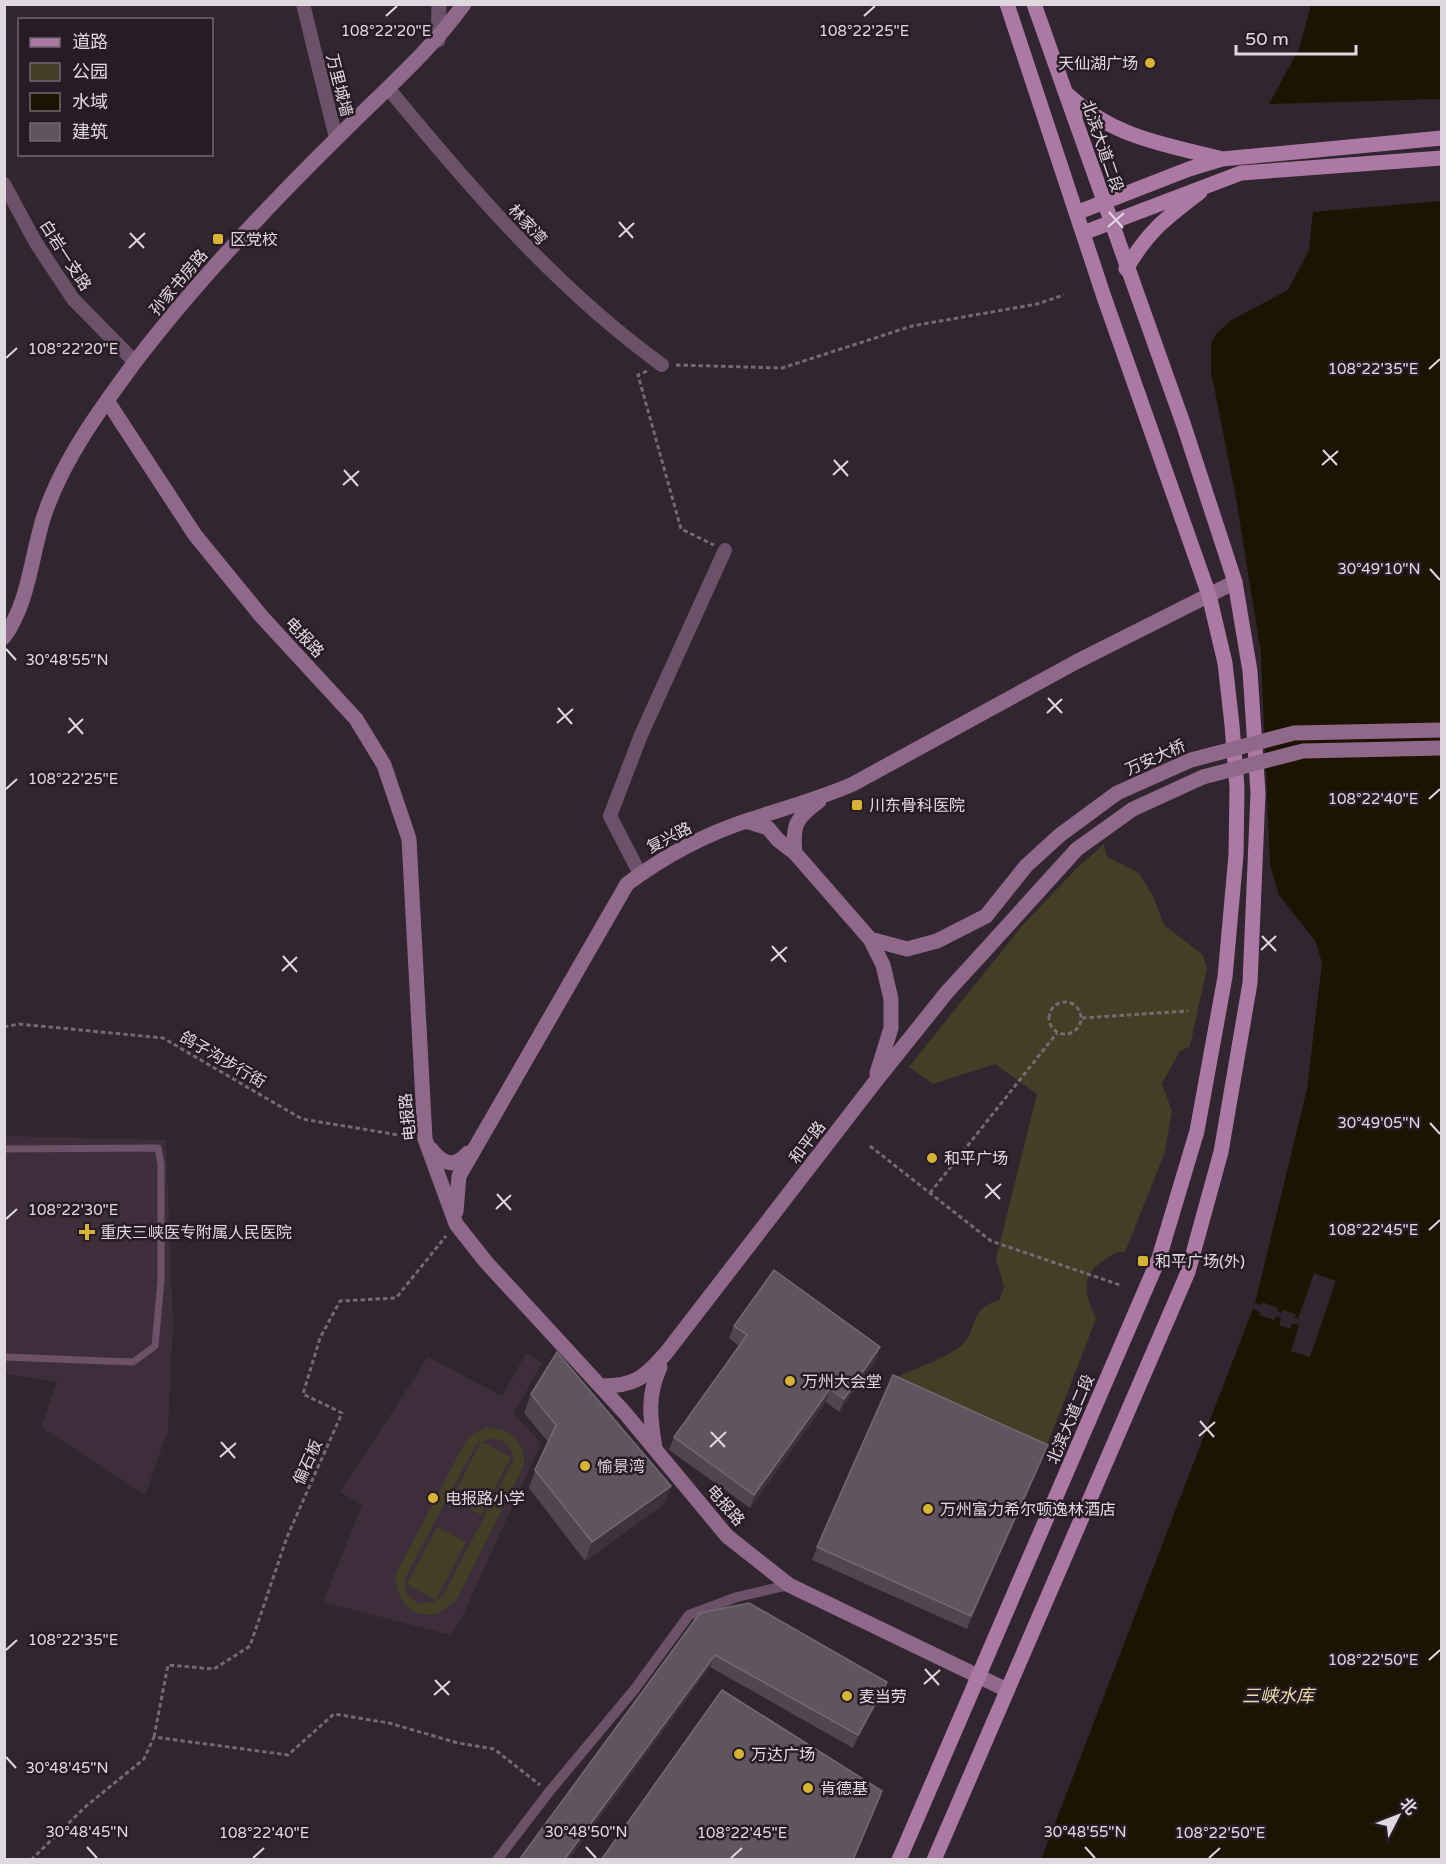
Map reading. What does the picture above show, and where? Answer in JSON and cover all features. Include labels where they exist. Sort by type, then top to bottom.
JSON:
[{"type":"main road","name":"孙家书房路","points":[[4,637],[20,612],[54,489],[75,447],[135,362],[230,248],[336,138],[438,40],[464,4]]},
{"type":"main road","points":[[1007,4],[1083,233],[1219,180],[1259,171],[1442,158]]},
{"type":"main road","name":"北滨大道二段","points":[[1007,1690],[1188,1272],[1221,1152],[1251,982],[1258,793],[1250,671],[1235,582],[1183,423],[1137,300],[1034,4]]},
{"type":"main road","points":[[1064,91],[1085,110],[1124,132],[1222,159]]},
{"type":"main road","points":[[1076,213],[1189,169],[1222,159],[1442,138]]},
{"type":"main road","points":[[1126,269],[1144,240],[1159,223],[1219,180]]},
{"type":"main road","name":"北滨大道二段","points":[[899,1860],[1159,1258],[1197,1131],[1225,977],[1236,855],[1237,789],[1225,663],[1209,595],[1083,233]]},
{"type":"main road","name":"电报路","points":[[108,402],[195,535],[262,617],[356,719],[384,765],[409,839],[426,1142],[456,1224],[486,1262],[601,1386],[727,1536],[789,1585],[1007,1690]]},
{"type":"main road","name":"复兴路","points":[[456,1224],[459,1176],[627,884],[659,860],[746,821],[826,796],[853,784],[1076,662],[1235,582]]},
{"type":"main road","name":"万安大桥","points":[[870,939],[907,949],[937,941],[986,916],[1026,866],[1060,835],[1117,794],[1191,760],[1294,733],[1442,730]]},
{"type":"main road","name":"和平路","points":[[601,1386],[624,1386],[645,1376],[666,1353],[947,992],[1077,849],[1133,809],[1203,777],[1303,751],[1442,748]]},
{"type":"main road","points":[[795,853],[793,829],[804,813],[826,796]]},
{"type":"main road","points":[[746,821],[768,828],[778,840],[795,853],[870,939],[883,965],[891,999],[891,1028],[875,1082]]},
{"type":"main road","points":[[426,1142],[438,1159],[449,1164],[460,1162],[476,1144]]},
{"type":"main road","name":"和平路","points":[[655,1450],[649,1413],[651,1387],[666,1353]]},
{"type":"main road","points":[[934,1860],[1007,1690]]},
{"type":"street","name":"万里城墙","points":[[303,4],[336,138]]},
{"type":"street","points":[[438,40],[439,4]]},
{"type":"street","name":"林家湾","points":[[388,88],[450,165],[549,270],[621,335],[662,365]]},
{"type":"street","name":"白岩一支路","points":[[4,184],[36,243],[73,299],[135,362]]},
{"type":"street","points":[[640,874],[610,816],[640,735],[725,550]]},
{"type":"street","points":[[498,1860],[549,1792],[634,1690],[689,1614],[737,1597],[789,1585]]},
{"type":"lane","points":[[4,1149],[158,1148],[161,1164],[161,1280],[155,1346],[133,1362],[4,1357]]},
{"type":"path","points":[[725,550],[681,530],[638,375],[662,365],[782,368],[912,326],[1037,304],[1064,295]]},
{"type":"path","points":[[1067,1001],[1075,1004],[1082,1018],[1074,1032],[1066,1035],[1057,1033],[1050,1026],[1048,1017],[1051,1009],[1058,1003],[1067,1001]]},
{"type":"path","points":[[1082,1018],[1188,1011]]},
{"type":"path","name":"鸽子沟步行街","points":[[4,1027],[20,1024],[163,1038],[302,1119],[426,1142]]},
{"type":"path","points":[[930,1193],[1057,1033]]},
{"type":"path","points":[[870,1146],[991,1241],[1120,1285]]},
{"type":"path","name":"偏石板","points":[[32,1860],[85,1807],[144,1759],[154,1737],[168,1665],[214,1669],[250,1646],[287,1537],[342,1413],[303,1394],[320,1338],[340,1301],[396,1298],[456,1224]]},
{"type":"path","points":[[154,1737],[288,1755],[334,1714],[389,1723],[458,1743],[494,1749],[549,1792]]},
{"type":"shaded area","name":"重庆三峡医专附属人民医院","points":[[5,1136],[166,1140],[173,1324],[168,1431],[145,1495],[41,1427],[57,1382],[5,1374]]},
{"type":"shaded area","name":"电报路小学","points":[[526,1353],[542,1363],[514,1414],[541,1443],[460,1622],[450,1635],[323,1602],[362,1505],[340,1492],[428,1357],[502,1396]]},
{"type":"green space","points":[[1104,844],[1107,857],[1139,873],[1154,898],[1164,925],[1203,955],[1207,968],[1190,1046],[1179,1052],[1162,1084],[1172,1111],[1165,1152],[1125,1252],[1116,1253],[1103,1261],[1095,1267],[1087,1280],[1087,1295],[1096,1319],[1047,1445],[895,1378],[957,1349],[967,1339],[982,1309],[999,1300],[1004,1287],[996,1259],[1037,1094],[995,1064],[933,1084],[909,1067],[1022,926],[1076,869]]},
{"type":"green space","points":[[487,1427],[509,1434],[515,1438],[522,1449],[524,1465],[457,1599],[447,1608],[436,1613],[426,1615],[417,1613],[402,1600],[395,1576],[465,1442],[474,1433]],"holes":[[[498,1439],[510,1449],[513,1461],[443,1596],[433,1602],[418,1604],[406,1593],[405,1578],[476,1445],[481,1442],[452,1499],[481,1515],[511,1457],[482,1442]]]},
{"type":"green space","points":[[437,1527],[466,1542],[436,1600],[407,1584]]},
{"type":"water","points":[[1311,5],[1441,5],[1441,99],[1269,104],[1299,49]]},
{"type":"water","name":"三峡水库","points":[[1441,201],[1441,1859],[1041,1860],[1255,1303],[1307,1089],[1322,963],[1316,942],[1279,895],[1270,865],[1261,653],[1236,498],[1211,371],[1211,344],[1216,334],[1230,321],[1288,290],[1309,250],[1313,212]]},
{"type":"pier","points":[[1314,1273],[1336,1281],[1310,1357],[1291,1351],[1299,1325],[1292,1323],[1290,1329],[1279,1325],[1281,1318],[1276,1316],[1274,1320],[1259,1315],[1260,1312],[1253,1309],[1255,1303],[1261,1305],[1262,1302],[1278,1308],[1277,1311],[1282,1313],[1283,1310],[1296,1314],[1295,1318],[1298,1319]]},
{"type":"building","name":"万州大会堂","points":[[774,1270],[880,1347],[844,1399],[830,1389],[754,1495],[674,1437],[747,1335],[734,1326]]},
{"type":"building","name":"愉景湾","points":[[557,1352],[671,1486],[592,1542],[535,1470],[556,1425],[531,1394]]},
{"type":"building","name":"万州富力希尔顿逸林酒店","points":[[893,1375],[1048,1445],[971,1616],[817,1547]]},
{"type":"building","points":[[749,1603],[887,1682],[858,1735],[715,1655],[564,1860],[519,1860],[700,1613]]},
{"type":"building","name":"万达广场","points":[[722,1690],[882,1791],[853,1860],[601,1860]]},
{"type":"place","name":"天仙湖广场","points":[[1150,63]]},
{"type":"place","name":"区党校","points":[[218,239]]},
{"type":"place","name":"川东骨科医院","points":[[857,805]]},
{"type":"place","name":"和平广场","points":[[932,1158]]},
{"type":"place","name":"重庆三峡医专附属人民医院","points":[[87,1232]]},
{"type":"place","name":"和平广场(外)","points":[[1143,1261]]},
{"type":"place","name":"万州大会堂","points":[[790,1381]]},
{"type":"place","name":"愉景湾","points":[[585,1466]]},
{"type":"place","name":"电报路小学","points":[[433,1498]]},
{"type":"place","name":"万州富力希尔顿逸林酒店","points":[[928,1509]]},
{"type":"place","name":"麦当劳","points":[[847,1696]]},
{"type":"place","name":"万达广场","points":[[739,1754]]},
{"type":"place","name":"肯德基","points":[[808,1788]]}]
